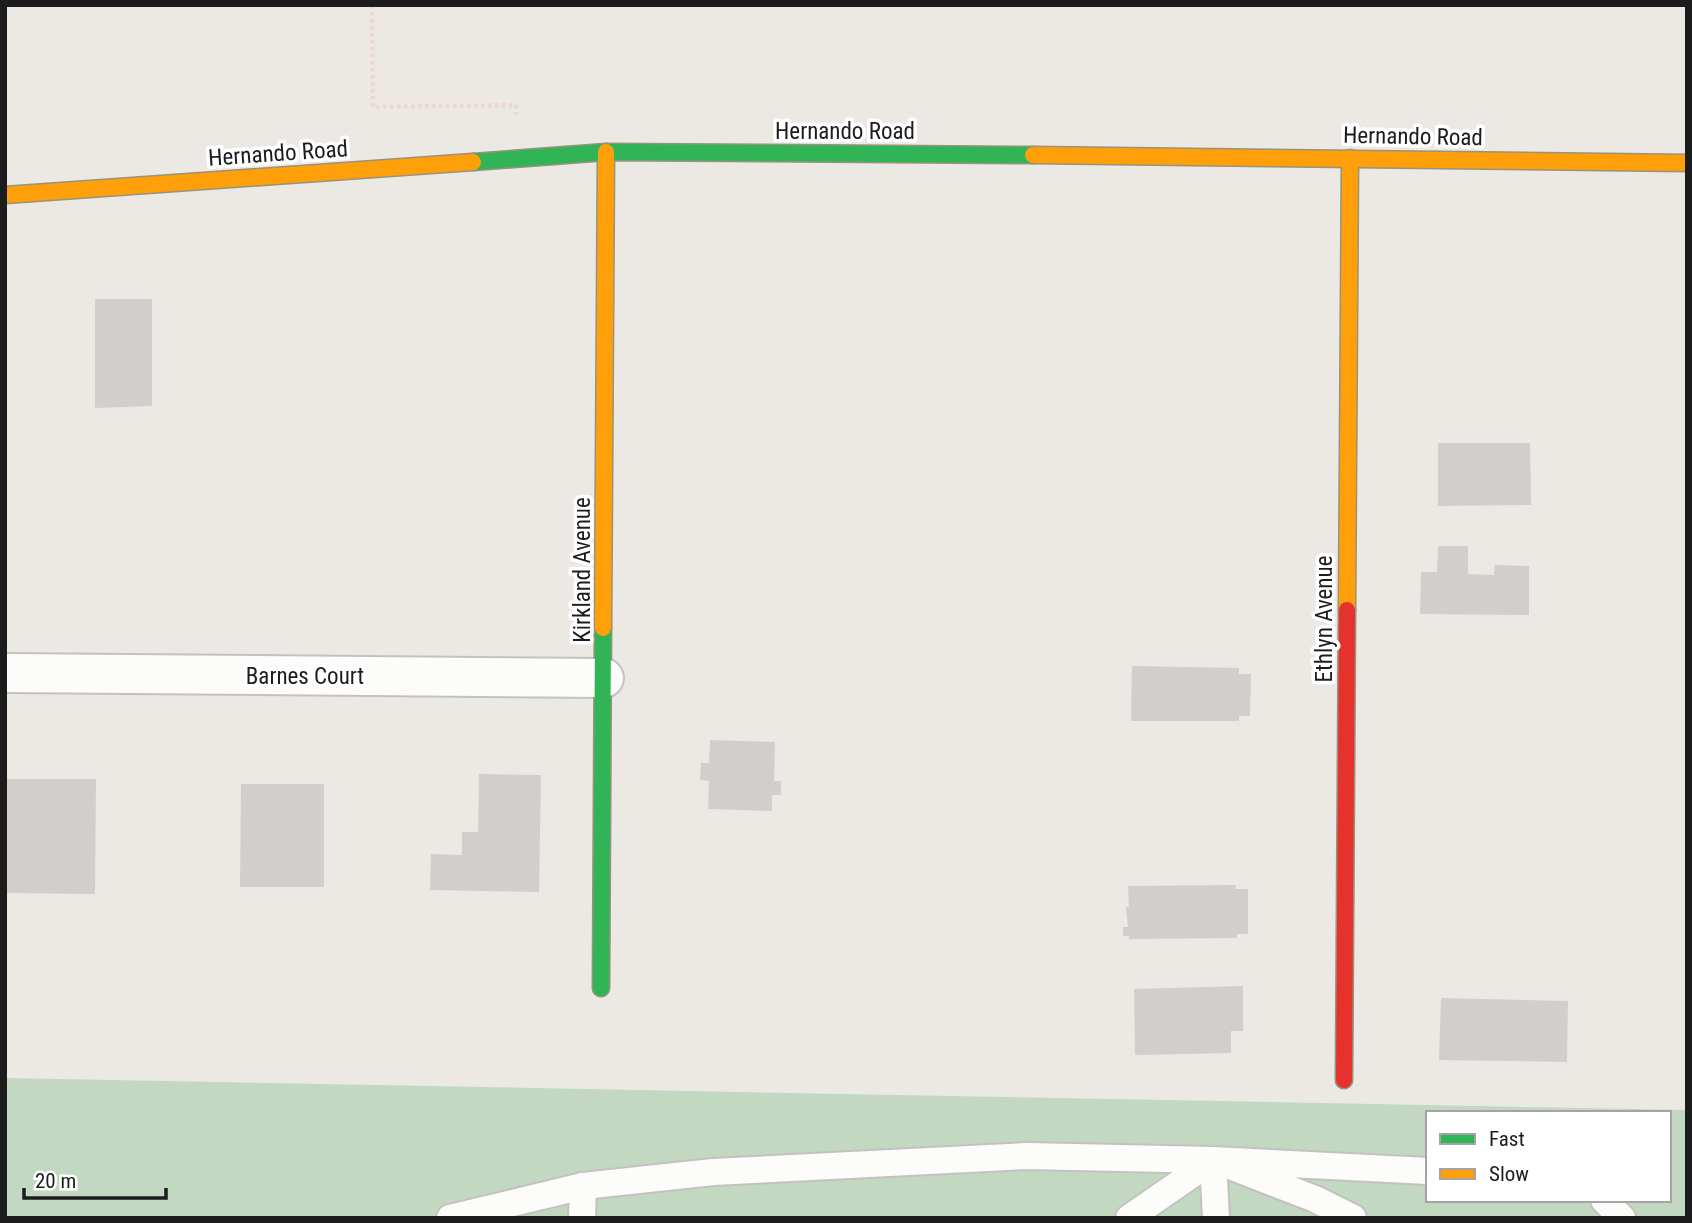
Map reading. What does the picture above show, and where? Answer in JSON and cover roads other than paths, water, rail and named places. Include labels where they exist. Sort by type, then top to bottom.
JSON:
[{"type":"street","name":"Hernando Road","points":[[5,195],[607,152],[1687,163]]},
{"type":"street","name":"Kirkland Avenue","points":[[601,988],[607,152]]},
{"type":"street","name":"Ethlyn Avenue","points":[[1344,1080],[1350,158]]},
{"type":"street","name":"Barnes Court","points":[[5,673],[604,678]]},
{"type":"lane","points":[[450,1218],[583,1185],[712,1172],[1027,1156],[1213,1160],[1426,1171]]},
{"type":"lane","points":[[1129,1218],[1213,1160]]},
{"type":"lane","points":[[1213,1160],[1216,1218]]},
{"type":"lane","points":[[1213,1160],[1315,1199],[1353,1218]]},
{"type":"lane","points":[[582,1218],[583,1185]]},
{"type":"lane","points":[[1606,1202],[1622,1218]]}]
